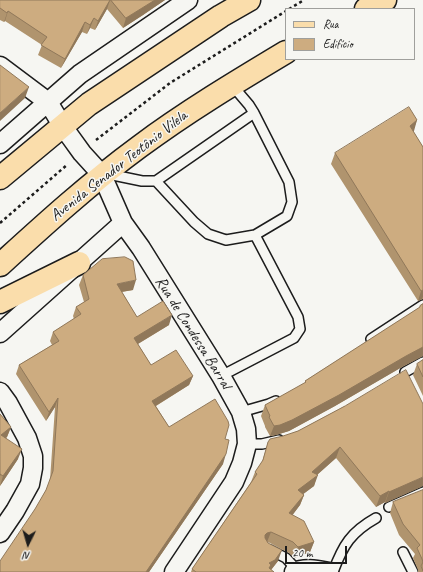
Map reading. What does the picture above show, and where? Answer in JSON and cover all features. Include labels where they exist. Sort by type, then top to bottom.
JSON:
[{"type":"main road","points":[[0,178],[62,125],[98,97],[220,16],[249,0]]},
{"type":"main road","points":[[368,8],[385,0]]},
{"type":"main road","name":"Avenida Senador Teotônio Vilela","points":[[0,265],[44,224],[139,147],[174,122],[285,53]]},
{"type":"main road","points":[[0,302],[78,263]]},
{"type":"street","points":[[0,144],[80,74],[188,0]]},
{"type":"street","points":[[0,66],[48,102]]},
{"type":"street","name":"Rua de Condessa Barral","points":[[48,102],[62,125],[82,152],[104,174],[123,223],[145,255],[242,412],[246,429],[247,444],[242,463],[234,482],[174,572]]},
{"type":"street","points":[[0,333],[123,223]]},
{"type":"street","points":[[0,392],[8,403],[27,438],[33,456],[33,468],[30,484],[15,511],[0,533]]},
{"type":"street","points":[[296,571],[310,569],[329,572]]},
{"type":"lane","points":[[156,181],[194,222],[208,234],[226,240],[255,235],[287,216],[292,202],[289,182],[254,113],[232,85]]},
{"type":"lane","points":[[104,174],[142,181],[156,181],[254,113]]},
{"type":"lane","points":[[221,376],[294,338],[300,329],[298,318],[255,235]]},
{"type":"lane","points":[[366,343],[423,305]]},
{"type":"lane","points":[[404,375],[423,362]]},
{"type":"lane","points":[[242,412],[269,404],[283,397]]},
{"type":"lane","points":[[247,444],[262,444],[284,439]]},
{"type":"lane","points":[[389,507],[423,492]]},
{"type":"lane","points":[[333,572],[344,546],[355,532],[376,518]]},
{"type":"lane","points":[[267,548],[286,558],[296,571]]},
{"type":"lane","points":[[403,552],[413,572]]},
{"type":"path","points":[[291,8],[304,0]]},
{"type":"path","points":[[0,222],[103,134],[170,83],[285,12]]},
{"type":"building","points":[[0,0],[110,0],[98,21],[94,18],[90,25],[85,22],[65,59],[41,45],[47,37],[8,11],[7,13],[0,8]]},
{"type":"building","points":[[111,0],[155,0],[126,18]]},
{"type":"building","points":[[0,65],[29,87],[0,113]]},
{"type":"building","points":[[409,107],[417,120],[410,126],[423,147],[423,290],[421,291],[335,153]]},
{"type":"building","points":[[125,257],[133,261],[136,280],[117,284],[137,317],[163,301],[172,315],[134,338],[151,365],[176,350],[193,376],[152,401],[169,427],[215,399],[229,425],[225,439],[229,440],[226,454],[146,572],[0,572],[0,561],[35,509],[46,490],[53,471],[58,398],[49,412],[19,365],[59,341],[53,332],[81,314],[76,307],[89,299],[83,275],[102,259]]},
{"type":"building","points":[[423,304],[423,347],[292,420],[274,426],[265,405],[306,382],[305,381]]},
{"type":"building","points":[[423,360],[423,377],[417,364]]},
{"type":"building","points":[[406,370],[423,404],[423,477],[380,496],[340,447],[312,472],[318,475],[298,490],[304,495],[289,513],[304,521],[314,542],[298,547],[293,542],[271,532],[267,533],[265,538],[268,543],[282,550],[275,560],[269,563],[271,565],[269,568],[274,572],[196,572],[192,569],[257,474],[255,472],[263,460],[270,439],[298,431],[345,406]]},
{"type":"building","points":[[0,414],[11,427],[1,435],[22,449],[3,476],[0,474]]},
{"type":"building","points":[[423,490],[423,562],[417,548],[420,545],[403,524],[393,502]]}]
